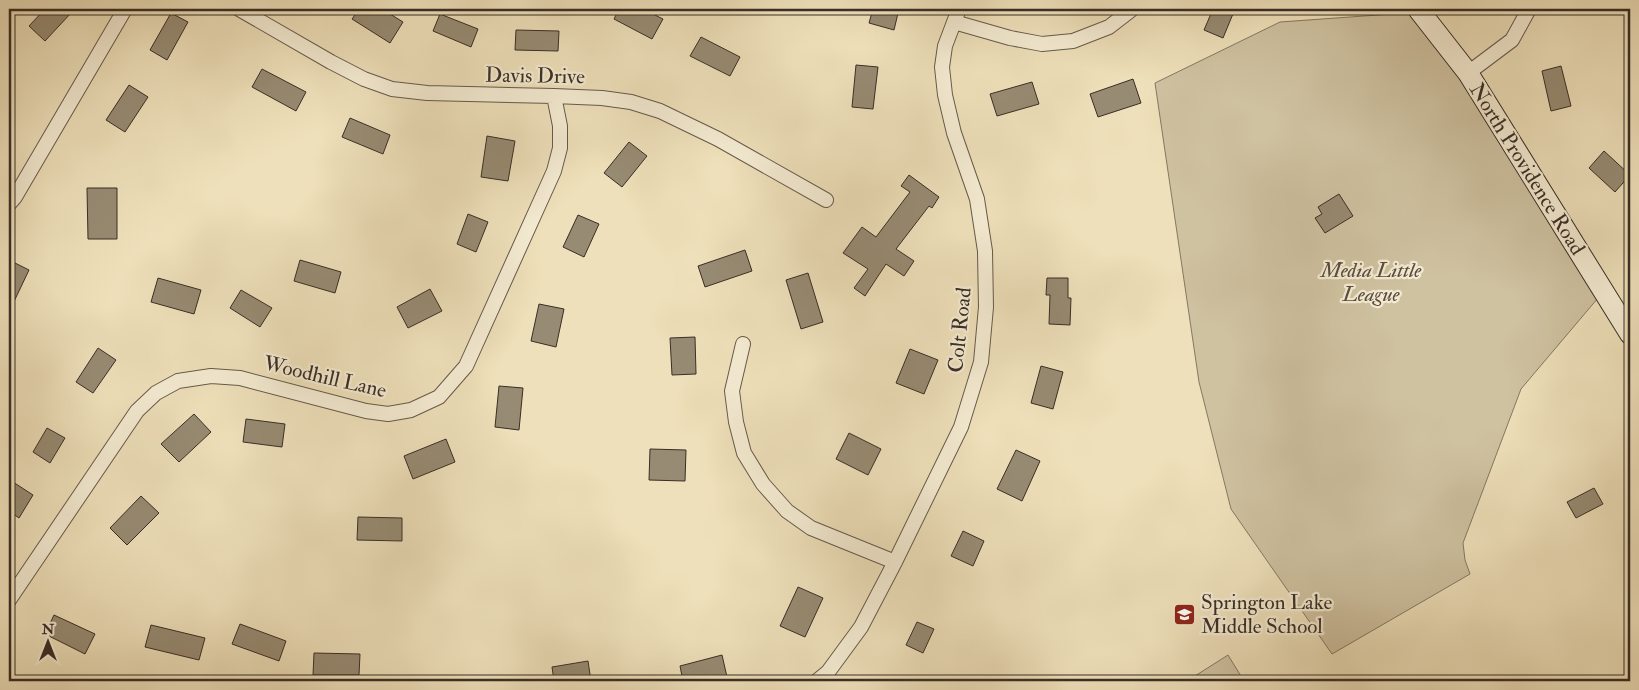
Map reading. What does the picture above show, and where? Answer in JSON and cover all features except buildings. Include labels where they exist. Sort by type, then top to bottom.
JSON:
[{"type":"main road","name":"North Providence Road","points":[[1418,9],[1468,74],[1630,334]]},
{"type":"street","points":[[9,204],[15,197],[125,9]]},
{"type":"street","name":"Davis Drive","points":[[239,9],[364,80],[392,89],[427,94],[602,98],[631,102],[660,111],[718,140],[826,200]]},
{"type":"street","points":[[1468,74],[1512,40],[1529,9]]},
{"type":"street","points":[[956,15],[1010,38],[1042,44],[1073,41],[1109,27],[1131,10]]},
{"type":"street","name":"Colt Road","points":[[817,681],[828,672],[861,627],[895,562],[960,427],[981,362],[986,307],[985,251],[977,199],[954,133],[945,95],[942,67],[945,46],[956,15]]},
{"type":"street","name":"Woodhill Lane","points":[[9,600],[137,411],[156,394],[178,381],[211,376],[240,378],[366,411],[388,414],[411,410],[439,397],[466,366],[554,171],[560,148],[560,126],[554,96]]},
{"type":"street","points":[[742,344],[732,391],[736,422],[744,453],[763,484],[788,512],[811,528],[895,562]]},
{"type":"green space","name":"Media Little League","points":[[1420,12],[1598,298],[1521,389],[1463,543],[1465,560],[1470,574],[1332,654],[1231,509],[1199,382],[1155,83],[1280,22]]},
{"type":"green space","points":[[1228,655],[1244,681],[1187,681]]},
{"type":"place","name":"Springton Lake Middle School","points":[[1185,614]]}]
